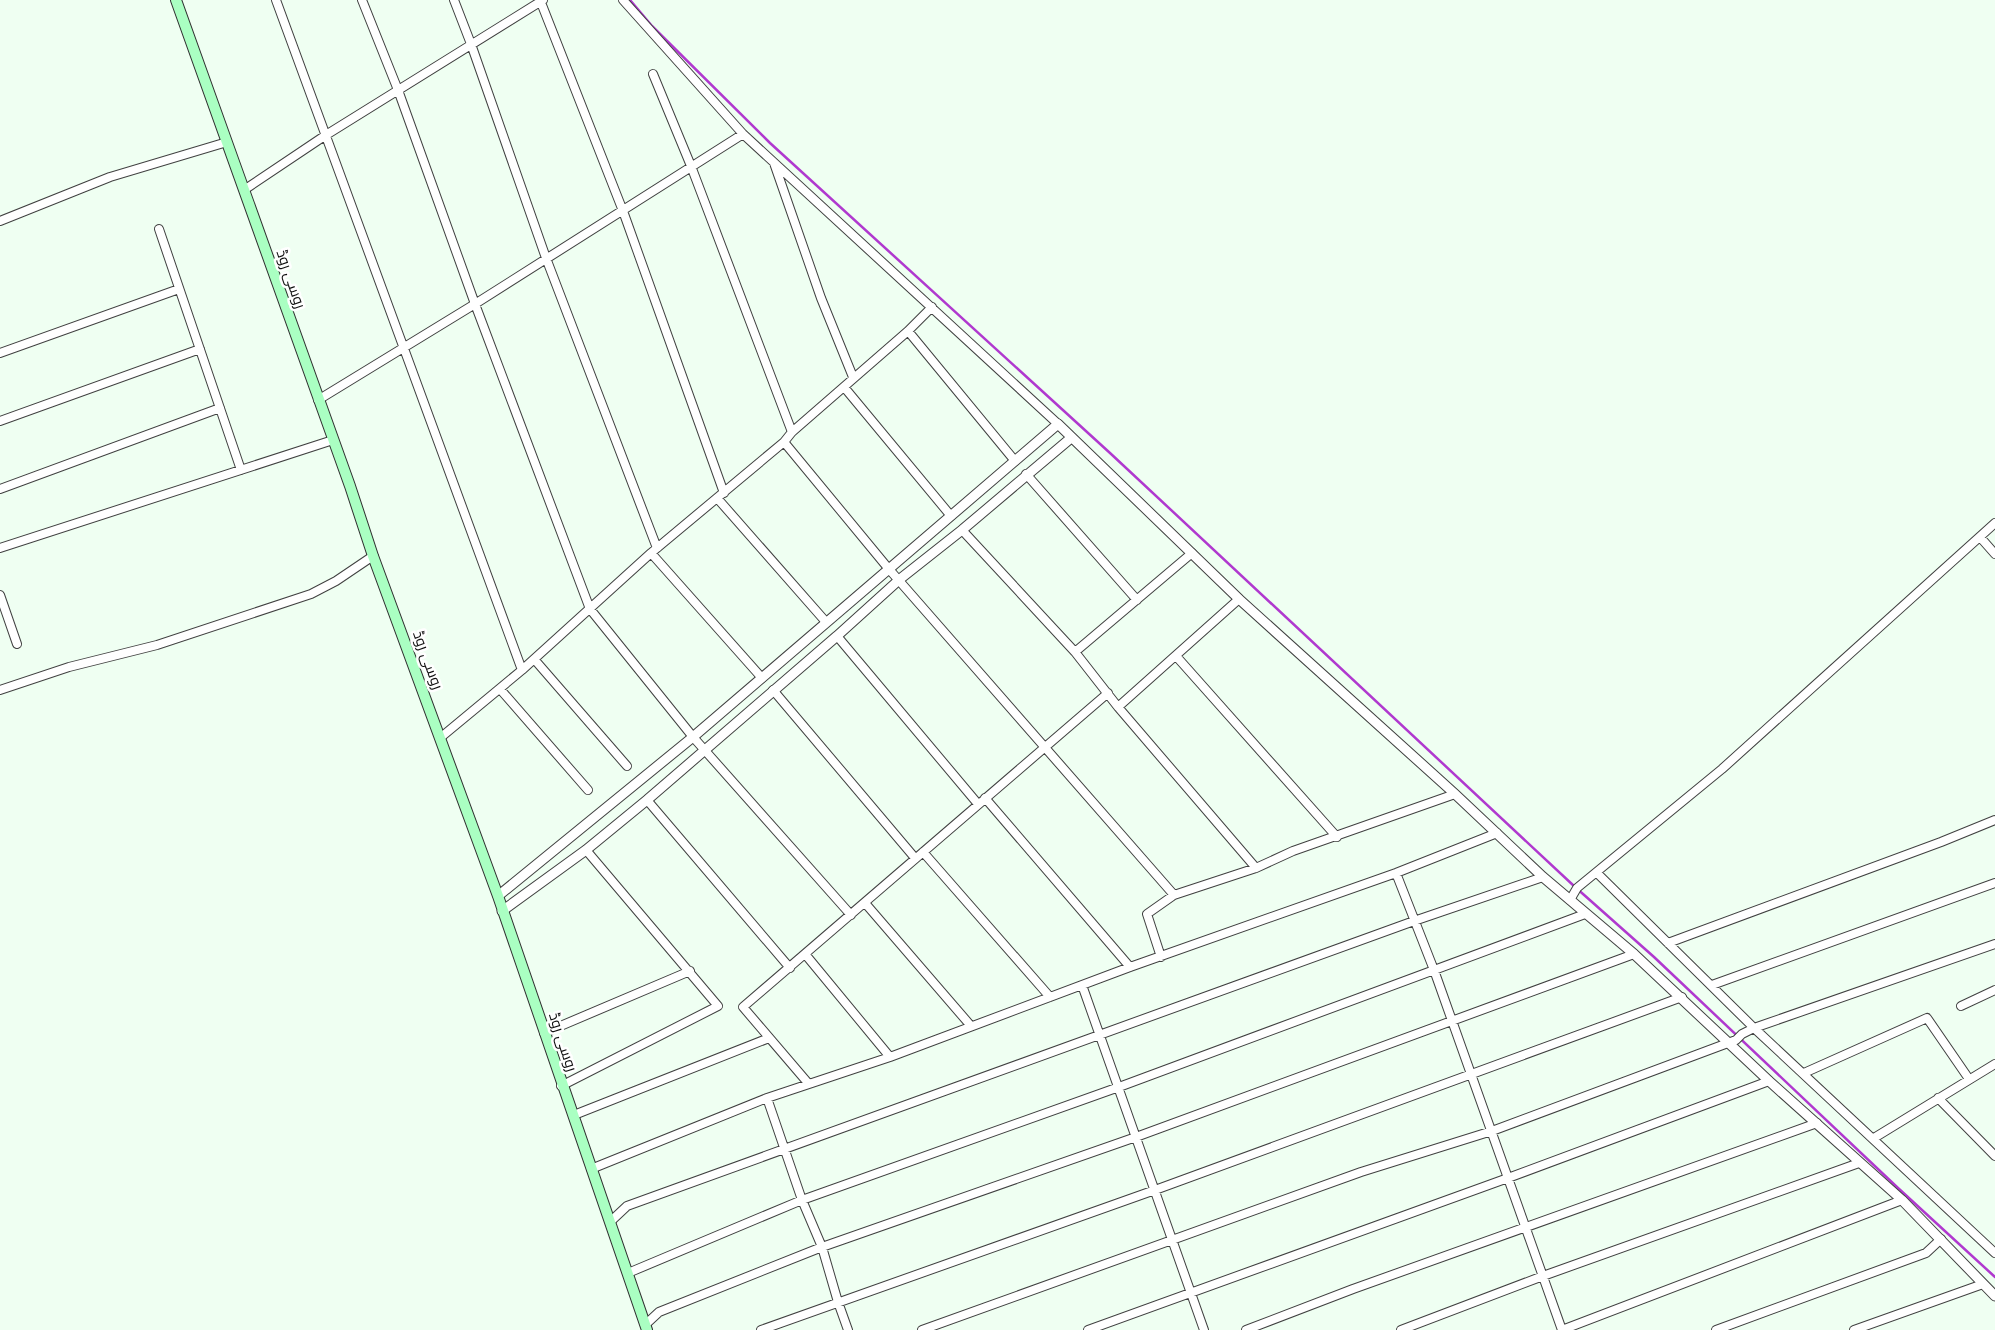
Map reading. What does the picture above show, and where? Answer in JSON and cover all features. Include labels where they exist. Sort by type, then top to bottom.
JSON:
[{"type":"main road","name":"روسی روڈ","points":[[176,1],[373,556],[498,896],[561,1086],[574,1116],[646,1327]]},
{"type":"street","points":[[276,0],[522,670]]},
{"type":"street","points":[[362,0],[398,90],[475,304],[590,609],[693,737],[850,915]]},
{"type":"street","points":[[454,0],[546,258],[654,550],[762,678]]},
{"type":"street","points":[[244,190],[326,135],[541,0],[623,211],[721,496],[826,622]]},
{"type":"street","points":[[623,0],[743,134],[1058,424],[1239,599],[1455,794],[1543,877],[1571,896],[1585,914],[1634,954],[1732,1042],[1769,1081],[1902,1200],[1995,1296]]},
{"type":"street","points":[[653,74],[792,432]]},
{"type":"street","points":[[318,400],[475,304],[743,134]]},
{"type":"street","points":[[0,221],[110,177],[227,142]]},
{"type":"street","points":[[774,162],[821,298],[853,377]]},
{"type":"street","points":[[159,229],[241,470]]},
{"type":"street","points":[[0,353],[179,289]]},
{"type":"street","points":[[440,738],[522,670],[654,550],[784,442],[792,432],[932,308]]},
{"type":"street","points":[[908,331],[1015,460]]},
{"type":"street","points":[[0,421],[200,349]]},
{"type":"street","points":[[844,387],[951,516]]},
{"type":"street","points":[[0,489],[220,408]]},
{"type":"street","points":[[498,896],[693,737],[1058,424]]},
{"type":"street","points":[[502,911],[586,850],[647,800],[900,579],[962,530],[1026,474],[1071,438]]},
{"type":"street","points":[[0,548],[333,440]]},
{"type":"street","points":[[784,442],[888,568],[900,579],[1174,895]]},
{"type":"street","points":[[1026,474],[1137,600]]},
{"type":"street","points":[[1571,896],[1722,769],[1995,523]]},
{"type":"street","points":[[962,530],[1075,652],[1118,707],[1256,868]]},
{"type":"street","points":[[1980,537],[1995,554]]},
{"type":"street","points":[[1075,652],[1192,553]]},
{"type":"street","points":[[0,690],[69,667],[157,645],[311,594],[336,581],[373,556]]},
{"type":"street","points":[[0,595],[16,644]]},
{"type":"street","points":[[1118,707],[1239,599]]},
{"type":"street","points":[[837,636],[978,804]]},
{"type":"street","points":[[1176,656],[1337,837]]},
{"type":"street","points":[[534,658],[626,766]]},
{"type":"street","points":[[500,689],[588,790]]},
{"type":"street","points":[[773,690],[915,858]]},
{"type":"street","points":[[808,1083],[743,1007],[1108,693]]},
{"type":"street","points":[[1161,957],[1147,914],[1174,895],[1256,868],[1293,851],[1455,794]]},
{"type":"street","points":[[985,798],[1130,967]]},
{"type":"street","points":[[647,800],[790,968]]},
{"type":"street","points":[[1668,943],[1941,842],[1995,820]]},
{"type":"street","points":[[591,1169],[767,1098],[890,1057],[1130,967],[1396,873],[1497,833]]},
{"type":"street","points":[[561,1086],[718,1006],[586,850]]},
{"type":"street","points":[[923,852],[1050,997]]},
{"type":"street","points":[[1396,873],[1434,970],[1562,1330],[1902,1200]]},
{"type":"street","points":[[1594,875],[1712,985],[1754,1028],[1995,1253]]},
{"type":"street","points":[[610,1222],[627,1206],[1100,1033],[1543,877]]},
{"type":"street","points":[[1712,985],[1995,883]]},
{"type":"street","points":[[865,902],[971,1026]]},
{"type":"street","points":[[628,1273],[802,1200],[1119,1087],[1585,914]]},
{"type":"street","points":[[922,1330],[1361,1172],[1492,1131],[1732,1042],[1754,1028],[1995,944]]},
{"type":"street","points":[[805,954],[890,1057]]},
{"type":"street","points":[[646,1327],[659,1312],[822,1247],[1136,1137],[1634,954]]},
{"type":"street","points":[[544,1033],[690,971]]},
{"type":"street","points":[[1082,985],[1204,1330]]},
{"type":"street","points":[[1961,1006],[1995,990]]},
{"type":"street","points":[[761,1330],[1155,1190],[1682,997]]},
{"type":"street","points":[[1804,1074],[1927,1018],[1968,1080]]},
{"type":"street","points":[[574,1116],[770,1038]]},
{"type":"street","points":[[1874,1138],[1968,1080],[1993,1067]]},
{"type":"street","points":[[1088,1330],[1769,1081]]},
{"type":"street","points":[[767,1098],[802,1200],[822,1247],[848,1330]]},
{"type":"street","points":[[1938,1098],[1995,1156]]},
{"type":"street","points":[[1246,1330],[1353,1289],[1817,1123]]},
{"type":"street","points":[[1401,1330],[1543,1276],[1859,1162]]},
{"type":"street","points":[[1716,1330],[1926,1253],[1941,1239]]},
{"type":"street","points":[[1854,1330],[1983,1284]]},
{"type":"waterway","points":[[630,0],[652,26],[770,143],[1110,453],[1574,886],[1654,957],[1995,1277]]}]
